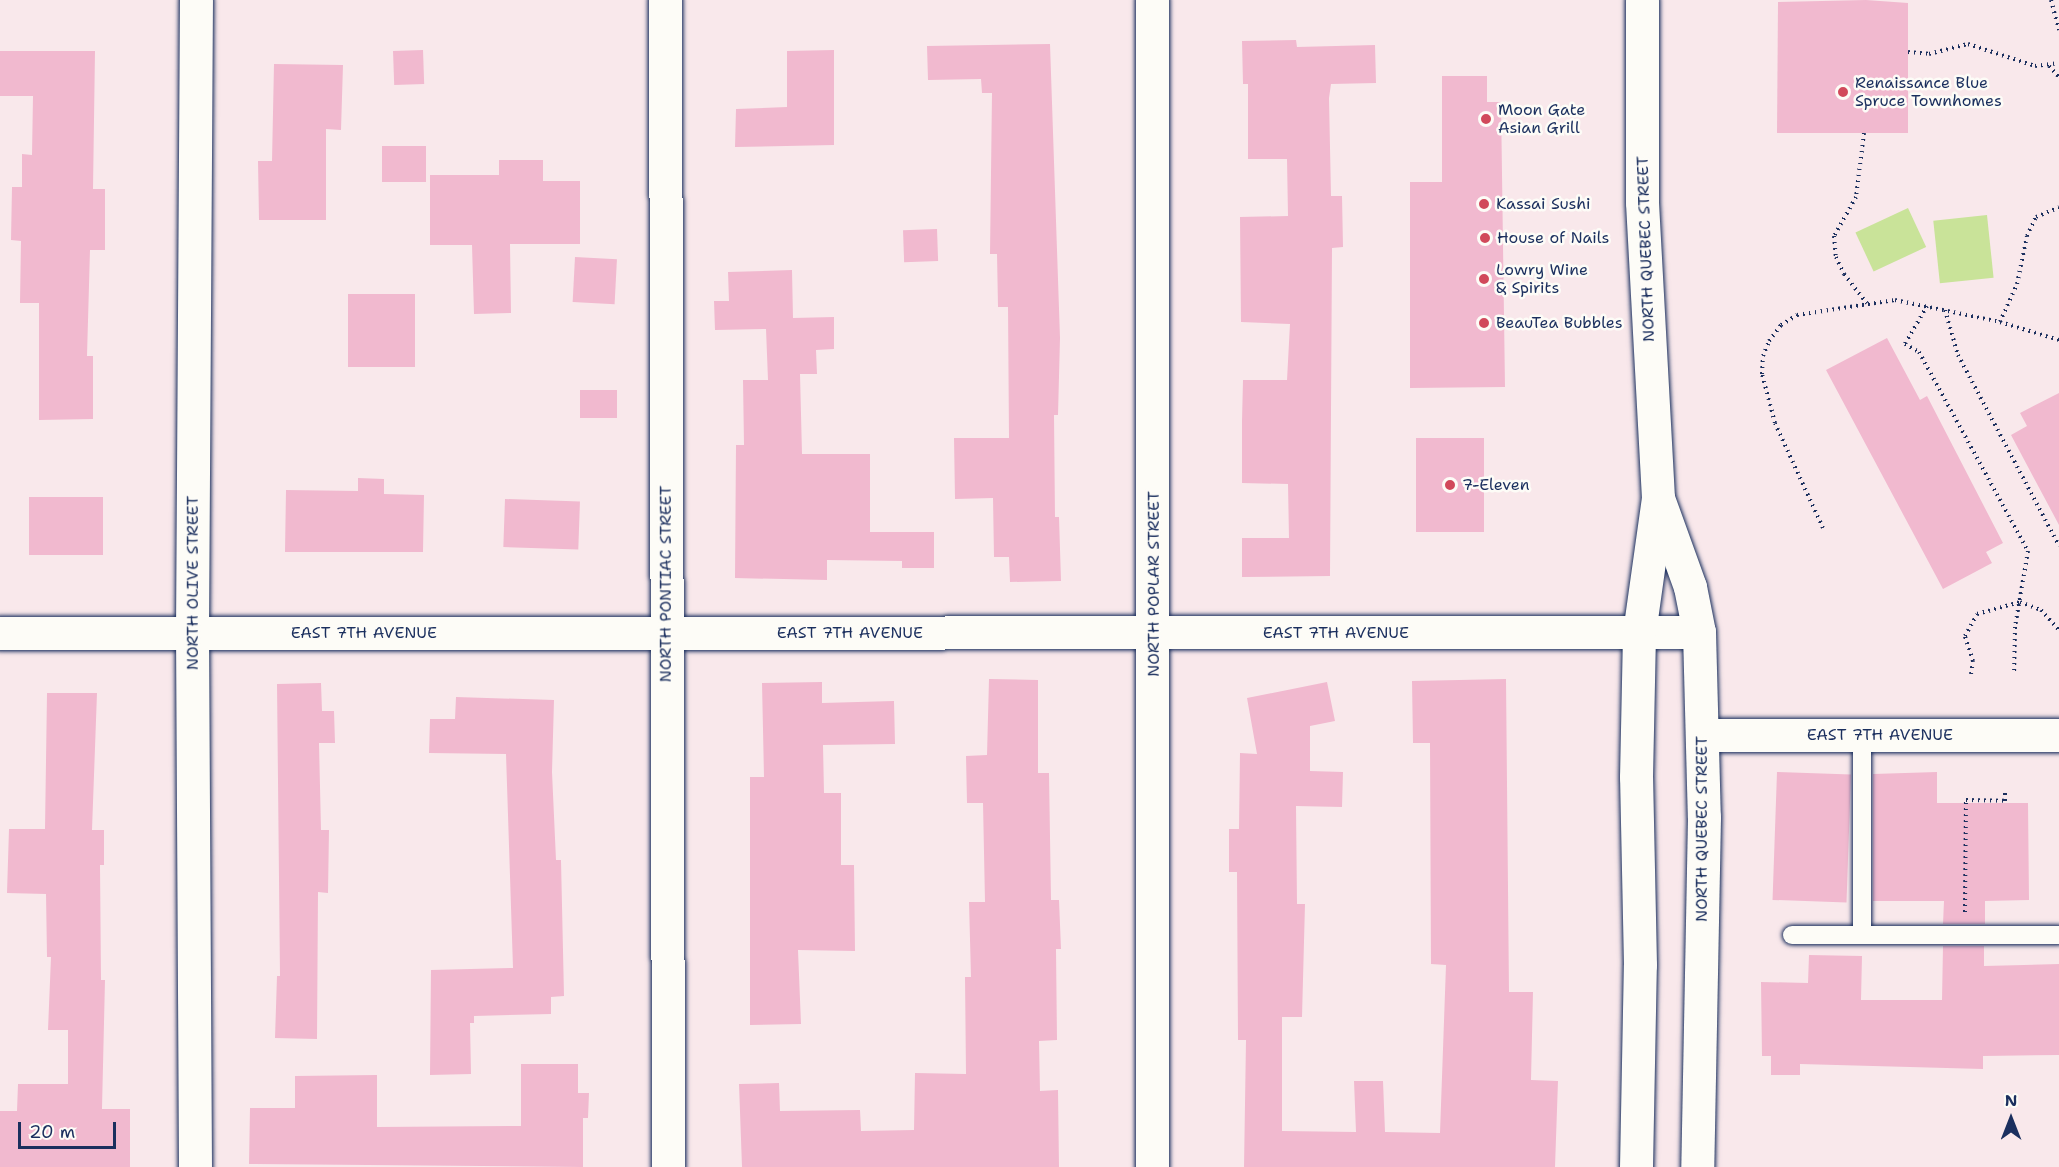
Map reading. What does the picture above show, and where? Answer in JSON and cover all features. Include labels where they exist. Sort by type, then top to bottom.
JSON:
[{"type":"street","name":"NORTH OLIVE STREET","points":[[195,1167],[192,633],[196,0]]},
{"type":"street","name":"NORTH PONTIAC STREET","points":[[665,0],[668,1167]]},
{"type":"street","name":"NORTH POPLAR STREET","points":[[1152,0],[1154,633],[1152,1167]]},
{"type":"street","name":"NORTH QUEBEC STREET","points":[[1636,1167],[1640,965],[1636,777],[1639,633],[1658,498],[1644,255],[1642,0]]},
{"type":"street","name":"NORTH QUEBEC STREET","points":[[1658,498],[1690,586],[1699,632],[1702,735],[1697,1167]]},
{"type":"street","name":"EAST 7TH AVENUE","points":[[0,633],[1699,632]]},
{"type":"street","name":"EAST 7TH AVENUE","points":[[1702,735],[2059,735]]},
{"type":"lane","points":[[1862,735],[1862,935]]},
{"type":"lane","points":[[1792,935],[2059,935]]},
{"type":"path","points":[[2051,0],[2059,30]]},
{"type":"path","points":[[1908,52],[1929,54],[1968,45],[1991,49],[2004,58],[2049,66],[2059,63]]},
{"type":"path","points":[[2049,66],[2059,77]]},
{"type":"path","points":[[1863,133],[1856,197],[1834,236],[1836,257],[1844,274],[1868,304]]},
{"type":"path","points":[[2000,322],[2017,284],[2027,236],[2036,217],[2059,207]]},
{"type":"path","points":[[1823,528],[1774,423],[1762,374],[1762,356],[1781,325],[1797,315],[1895,300],[2000,322],[2059,340]]},
{"type":"path","points":[[1927,306],[1905,344],[1919,352],[2028,551],[2020,602],[2014,674]]},
{"type":"path","points":[[1945,310],[1958,355],[2059,546]]},
{"type":"path","points":[[1971,674],[1973,661],[1965,636],[1977,614],[2020,602],[2041,610],[2059,630]]},
{"type":"path","points":[[1965,914],[1966,800],[2005,801],[2005,790]]},
{"type":"green space","points":[[1908,208],[1926,247],[1874,271],[1855,233]]},
{"type":"green space","points":[[1987,215],[1994,278],[1940,283],[1933,221]]},
{"type":"building","name":"Renaissance Blue Spruce Townhomes","points":[[1866,0],[1908,3],[1908,133],[1777,133],[1778,2]]},
{"type":"building","points":[[1296,40],[1297,47],[1375,45],[1376,83],[1331,84],[1329,98],[1331,196],[1342,196],[1343,247],[1332,248],[1330,576],[1242,577],[1242,538],[1289,538],[1288,484],[1242,483],[1242,421],[1243,380],[1287,380],[1290,324],[1241,322],[1240,217],[1288,216],[1287,159],[1248,159],[1248,84],[1243,84],[1242,41]]},
{"type":"building","points":[[1050,44],[1060,338],[1058,415],[1054,415],[1055,517],[1059,517],[1061,581],[1010,582],[1009,557],[994,557],[993,498],[955,499],[954,438],[1009,438],[1008,307],[998,307],[997,254],[990,254],[992,93],[982,93],[981,79],[928,80],[927,46]]},
{"type":"building","points":[[423,50],[424,84],[394,85],[393,51]]},
{"type":"building","points":[[834,50],[834,145],[735,147],[736,109],[787,107],[787,51]]},
{"type":"building","points":[[0,51],[95,51],[93,189],[105,189],[105,250],[90,250],[87,356],[93,356],[93,419],[39,420],[39,303],[20,303],[21,241],[11,240],[12,187],[22,187],[22,154],[32,155],[33,96],[0,96]]},
{"type":"building","points":[[274,64],[343,65],[341,130],[326,129],[326,220],[259,220],[258,161],[272,161]]},
{"type":"building","points":[[1442,76],[1487,76],[1487,102],[1501,102],[1505,387],[1410,388],[1410,182],[1442,182]]},
{"type":"building","points":[[382,146],[426,146],[426,182],[382,182]]},
{"type":"building","points":[[499,160],[543,160],[543,181],[580,181],[580,244],[510,244],[511,313],[474,314],[472,245],[430,245],[430,175],[499,175]]},
{"type":"building","points":[[937,229],[938,261],[904,262],[903,230]]},
{"type":"building","points":[[575,257],[617,259],[615,304],[573,302]]},
{"type":"building","points":[[792,270],[793,318],[834,317],[834,349],[816,350],[817,374],[800,374],[802,454],[870,454],[870,532],[934,532],[934,568],[902,568],[902,561],[827,560],[827,580],[735,578],[736,445],[744,445],[743,380],[768,380],[766,329],[715,330],[714,301],[729,301],[728,272]]},
{"type":"building","points":[[348,294],[415,294],[415,367],[348,367]]},
{"type":"building","points":[[1887,338],[1920,400],[1927,396],[2003,543],[1986,552],[1992,563],[1943,589],[1826,370]]},
{"type":"building","points":[[580,390],[617,390],[617,418],[580,418]]},
{"type":"building","points":[[2059,393],[2059,525],[2011,435],[2027,426],[2020,413]]},
{"type":"building","name":"7-Eleven","points":[[1416,438],[1484,438],[1484,532],[1416,532]]},
{"type":"building","points":[[358,478],[384,479],[384,494],[424,495],[423,552],[285,552],[286,490],[358,491]]},
{"type":"building","points":[[29,497],[103,497],[103,555],[29,555]]},
{"type":"building","points":[[505,499],[580,502],[578,550],[503,547]]},
{"type":"building","points":[[989,679],[1038,680],[1038,773],[1049,773],[1051,900],[1059,900],[1061,949],[1056,949],[1057,1040],[1039,1041],[1040,1091],[1058,1090],[1059,1167],[742,1167],[739,1084],[779,1083],[780,1111],[860,1110],[861,1131],[914,1130],[915,1073],[966,1074],[965,977],[971,977],[969,902],[985,902],[983,803],[967,803],[966,756],[987,755]]},
{"type":"building","points":[[1506,679],[1509,992],[1533,992],[1531,1080],[1558,1081],[1555,1167],[1244,1167],[1246,1040],[1238,1040],[1237,872],[1229,872],[1229,829],[1239,829],[1240,753],[1257,754],[1247,698],[1327,682],[1335,721],[1310,726],[1310,771],[1343,772],[1342,807],[1296,806],[1297,904],[1305,904],[1302,1017],[1282,1017],[1282,1131],[1356,1132],[1354,1081],[1383,1081],[1385,1132],[1440,1133],[1446,965],[1431,964],[1430,743],[1413,743],[1412,681]]},
{"type":"building","points":[[822,682],[822,703],[894,701],[895,744],[823,745],[824,793],[841,793],[841,865],[854,865],[855,951],[798,950],[801,1024],[750,1025],[750,777],[764,777],[762,683]]},
{"type":"building","points":[[321,683],[322,711],[334,711],[335,743],[319,743],[321,830],[329,830],[328,893],[318,892],[317,1039],[275,1038],[277,976],[280,976],[277,684]]},
{"type":"building","points":[[47,693],[97,693],[92,830],[104,830],[104,865],[100,865],[101,980],[105,980],[102,1109],[130,1109],[130,1167],[0,1167],[0,1111],[17,1111],[18,1084],[68,1084],[68,1030],[48,1030],[51,957],[47,957],[46,894],[7,893],[9,829],[45,829]]},
{"type":"building","points":[[456,697],[554,700],[552,772],[556,860],[561,860],[564,996],[551,997],[551,1014],[474,1016],[474,1023],[470,1023],[471,1074],[430,1075],[431,970],[513,968],[506,754],[429,753],[430,719],[455,719]]},
{"type":"building","points":[[1777,772],[1851,775],[1846,903],[1773,900]]},
{"type":"building","points":[[1937,772],[1937,803],[2028,803],[2029,900],[1985,901],[1985,924],[1943,924],[1944,901],[1873,901],[1873,774]]},
{"type":"building","points":[[1943,946],[1984,946],[1984,966],[2059,964],[2059,1055],[1983,1056],[1983,1069],[1800,1064],[1800,1075],[1771,1075],[1771,1056],[1762,1056],[1761,982],[1808,983],[1809,955],[1862,956],[1861,1000],[1942,1000]]},
{"type":"building","points":[[521,1064],[578,1064],[578,1093],[589,1093],[588,1118],[583,1118],[583,1167],[249,1164],[250,1108],[295,1108],[295,1076],[377,1075],[377,1127],[521,1126]]},
{"type":"place","name":"Renaissance Blue Spruce Townhomes","points":[[1843,92]]},
{"type":"place","name":"Moon Gate Asian Grill","points":[[1486,119]]},
{"type":"place","name":"Kassai Sushi","points":[[1484,204]]},
{"type":"place","name":"House of Nails","points":[[1485,238]]},
{"type":"place","name":"Lowry Wine & Spirits","points":[[1484,279]]},
{"type":"place","name":"BeauTea Bubbles","points":[[1484,323]]},
{"type":"place","name":"7-Eleven","points":[[1450,485]]}]
